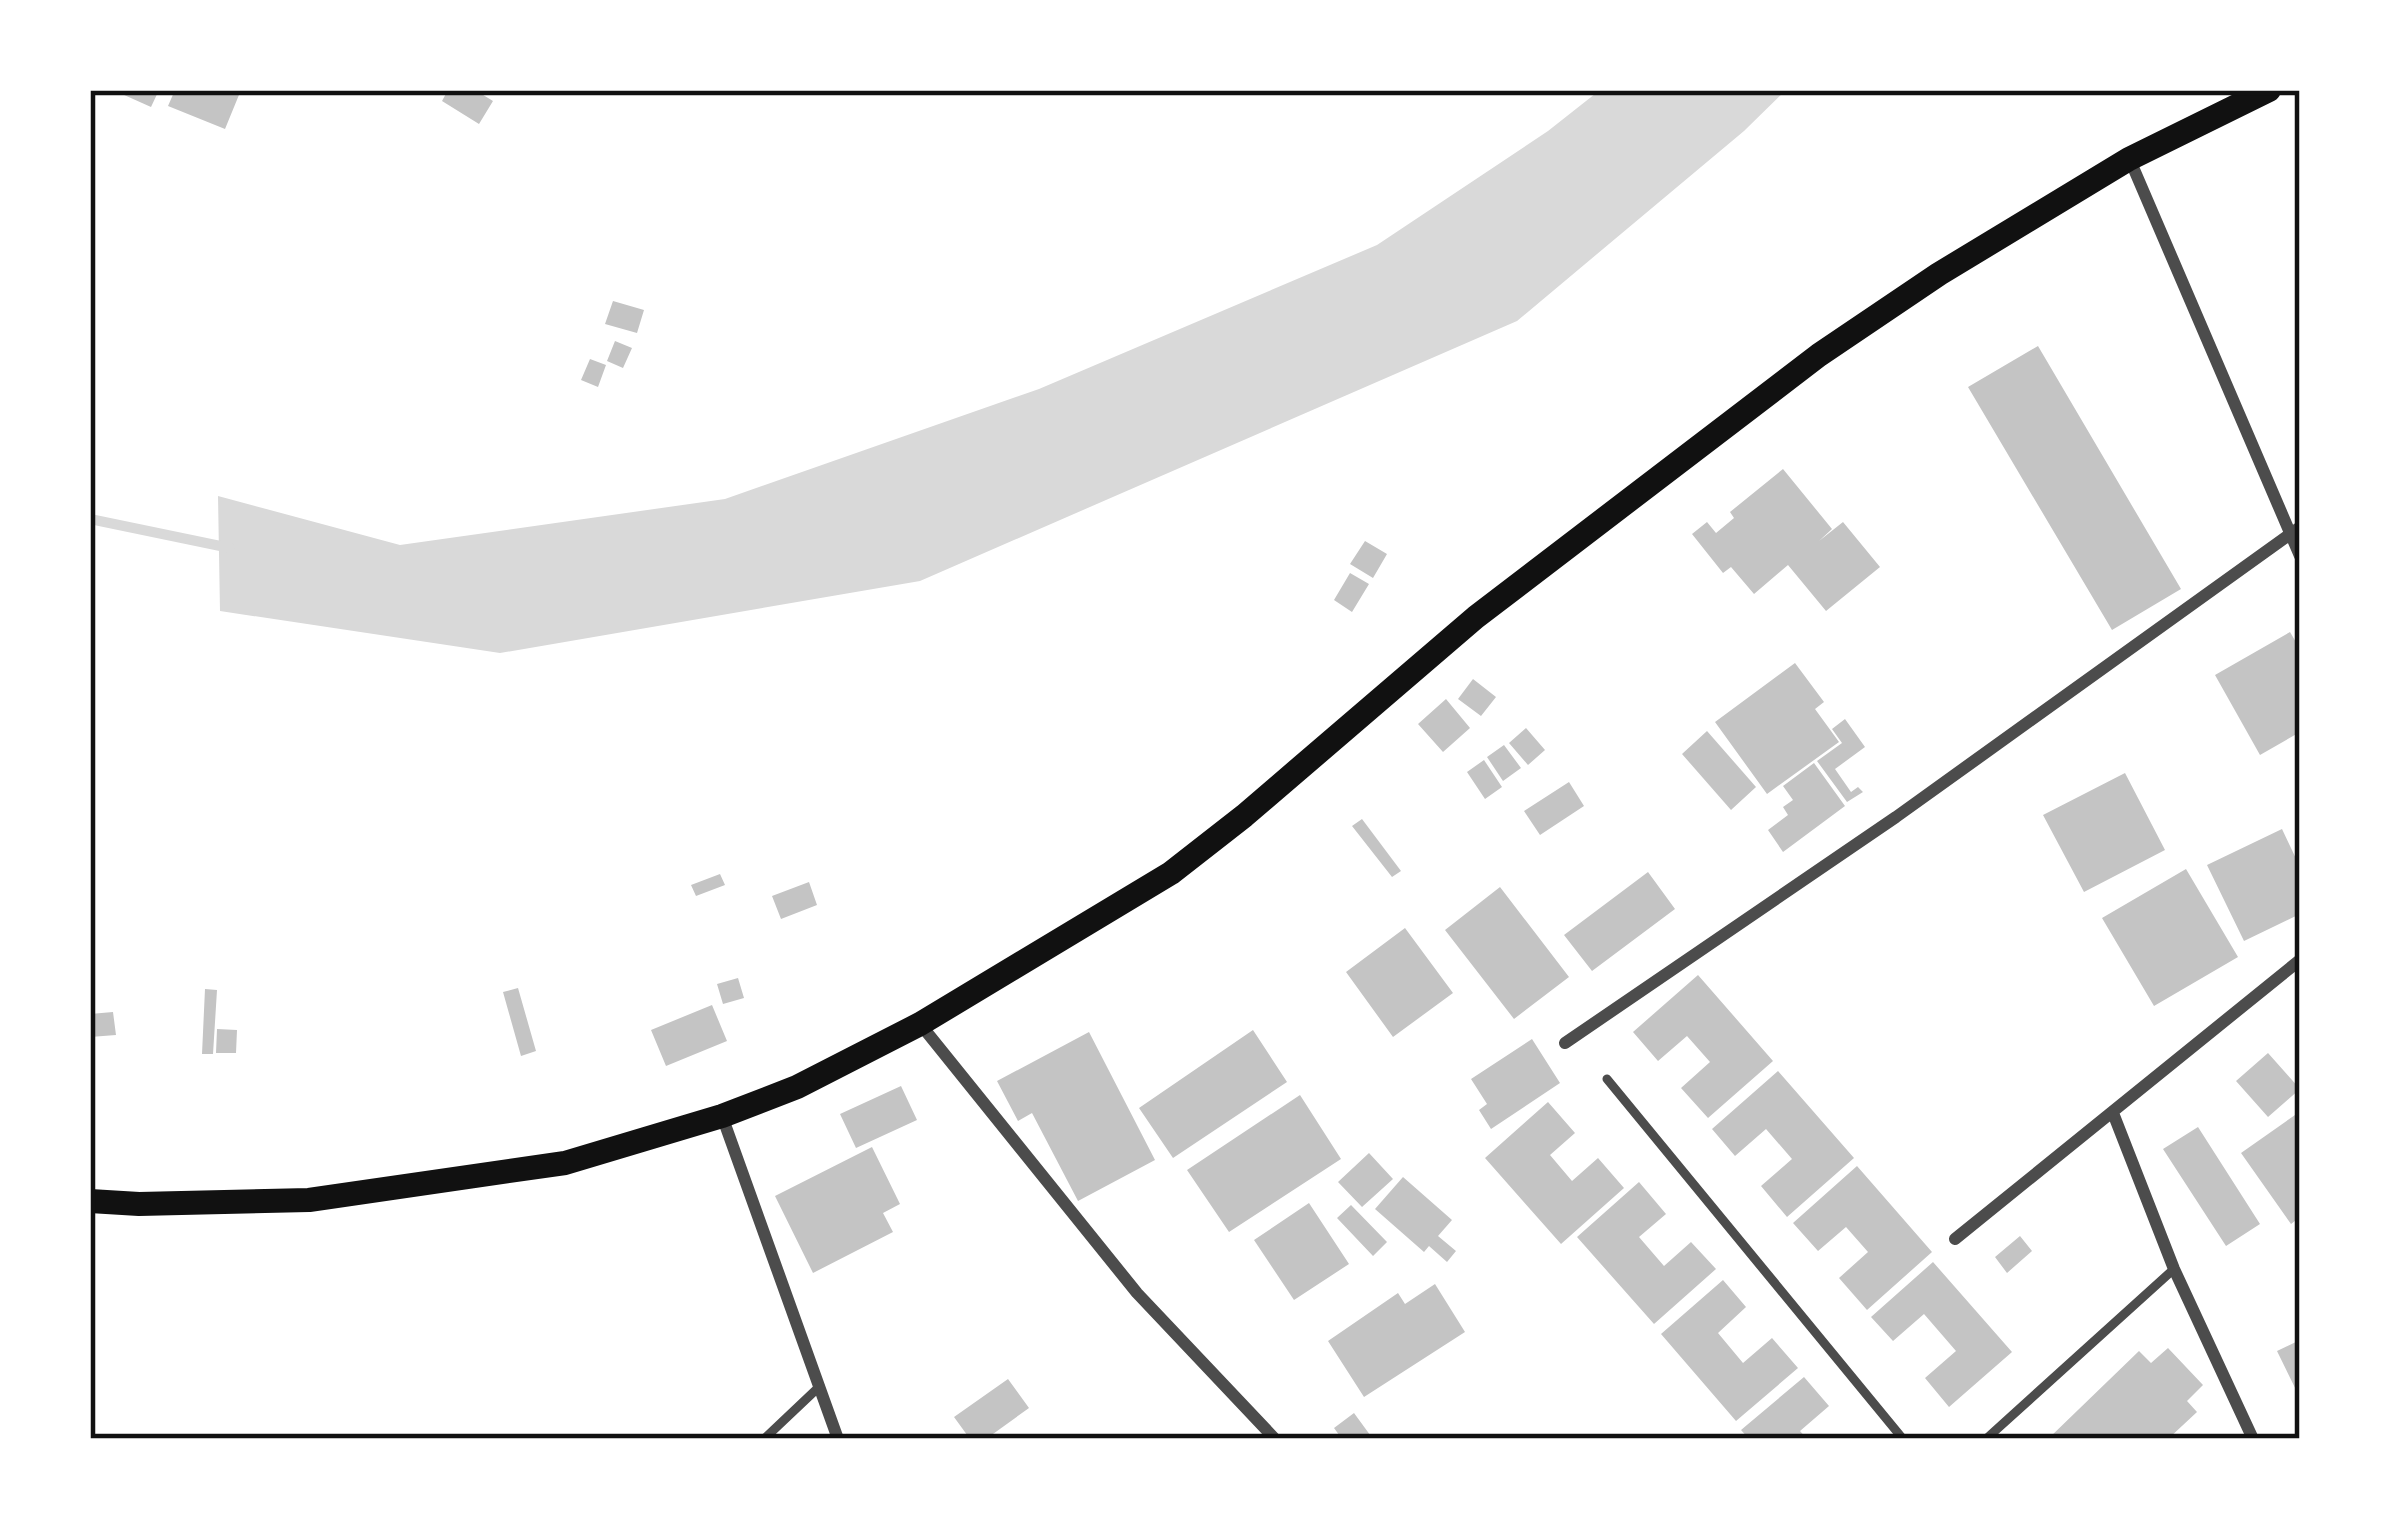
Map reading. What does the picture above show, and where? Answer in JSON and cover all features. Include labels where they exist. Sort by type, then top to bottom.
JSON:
[{"type":"main road","points":[[90,1201],[309,1200],[410,1188],[565,1162],[722,1116],[797,1087],[920,1024],[1171,873],[1475,617],[1819,355],[1939,274],[2129,159],[2269,90]]},
{"type":"street","points":[[2129,159],[2296,529],[2300,556]]},
{"type":"street","points":[[1565,1043],[1896,817],[2296,529]]},
{"type":"street","points":[[1954,1239],[2300,960]]},
{"type":"street","points":[[920,1024],[1136,1293],[1275,1439]]},
{"type":"street","points":[[2113,1113],[2174,1269],[2253,1439]]},
{"type":"street","points":[[722,1116],[838,1439]]},
{"type":"lane","points":[[1607,1078],[1904,1439]]},
{"type":"lane","points":[[1985,1439],[2174,1269]]},
{"type":"lane","points":[[764,1439],[820,1386]]},
{"type":"shaded area","points":[[1600,90],[1786,90],[1744,131],[1517,321],[920,581],[500,653],[220,611],[218,496],[400,545],[725,499],[1039,389],[1377,245],[1548,131]]},
{"type":"building","points":[[113,90],[159,90],[151,107]]},
{"type":"building","points":[[175,90],[241,90],[225,129],[168,106]]},
{"type":"building","points":[[448,90],[475,90],[493,101],[479,124],[442,101]]},
{"type":"building","points":[[613,301],[644,310],[637,333],[605,324]]},
{"type":"building","points":[[615,341],[632,348],[623,368],[607,361]]},
{"type":"building","points":[[2038,346],[2181,589],[2112,630],[1968,387]]},
{"type":"building","points":[[590,359],[606,365],[598,387],[581,380]]},
{"type":"building","points":[[1783,469],[1832,529],[1819,541],[1843,522],[1880,567],[1826,611],[1788,565],[1754,594],[1731,567],[1723,573],[1692,534],[1707,522],[1716,533],[1734,518],[1730,512]]},
{"type":"building","points":[[1365,541],[1387,554],[1373,578],[1350,564]]},
{"type":"building","points":[[1350,573],[1369,584],[1352,612],[1334,600]]},
{"type":"building","points":[[2290,632],[2300,649],[2300,732],[2260,755],[2215,675]]},
{"type":"building","points":[[1795,663],[1824,702],[1815,709],[1839,742],[1767,794],[1715,722]]},
{"type":"building","points":[[1473,679],[1496,697],[1481,716],[1458,699]]},
{"type":"building","points":[[1446,699],[1470,728],[1443,752],[1418,724]]},
{"type":"building","points":[[1845,719],[1865,747],[1835,769],[1851,792],[1858,787],[1863,792],[1847,802],[1817,761],[1842,743],[1832,729]]},
{"type":"building","points":[[1526,728],[1545,750],[1528,765],[1509,743]]},
{"type":"building","points":[[1707,731],[1756,787],[1731,810],[1682,754]]},
{"type":"building","points":[[1504,745],[1521,768],[1503,781],[1487,757]]},
{"type":"building","points":[[1484,760],[1502,787],[1485,799],[1467,772]]},
{"type":"building","points":[[1814,763],[1845,806],[1783,852],[1768,830],[1788,815],[1783,807],[1793,800],[1783,786]]},
{"type":"building","points":[[2125,773],[2165,850],[2084,892],[2043,815]]},
{"type":"building","points":[[1569,782],[1584,806],[1540,835],[1524,811]]},
{"type":"building","points":[[1362,819],[1401,871],[1392,877],[1352,826]]},
{"type":"building","points":[[2282,829],[2300,867],[2300,914],[2244,941],[2207,865]]},
{"type":"building","points":[[2186,869],[2238,957],[2154,1006],[2102,918]]},
{"type":"building","points":[[1648,872],[1675,909],[1592,971],[1564,935]]},
{"type":"building","points":[[720,874],[725,885],[696,896],[691,885]]},
{"type":"building","points":[[809,882],[817,905],[781,919],[772,896]]},
{"type":"building","points":[[1500,887],[1569,977],[1514,1019],[1445,930]]},
{"type":"building","points":[[1405,928],[1453,993],[1393,1037],[1346,972]]},
{"type":"building","points":[[1698,975],[1773,1061],[1708,1118],[1681,1088],[1710,1062],[1687,1036],[1658,1061],[1633,1032]]},
{"type":"building","points":[[738,978],[744,998],[723,1004],[717,984]]},
{"type":"building","points":[[518,988],[536,1051],[521,1056],[503,992]]},
{"type":"building","points":[[205,989],[217,990],[213,1054],[202,1054]]},
{"type":"building","points":[[712,1005],[727,1041],[666,1066],[651,1030]]},
{"type":"building","points":[[113,1012],[116,1035],[90,1037],[90,1014]]},
{"type":"building","points":[[217,1029],[237,1030],[236,1053],[216,1053]]},
{"type":"building","points":[[1253,1030],[1287,1082],[1173,1158],[1139,1108]]},
{"type":"building","points":[[1089,1032],[1155,1160],[1078,1201],[1032,1113],[1018,1121],[997,1081]]},
{"type":"building","points":[[1532,1039],[1560,1083],[1491,1129],[1479,1110],[1487,1104],[1471,1079]]},
{"type":"building","points":[[2268,1053],[2300,1089],[2268,1117],[2236,1081]]},
{"type":"building","points":[[1778,1071],[1854,1158],[1787,1217],[1761,1186],[1792,1159],[1766,1129],[1735,1156],[1712,1129]]},
{"type":"building","points":[[901,1086],[917,1120],[856,1148],[840,1114]]},
{"type":"building","points":[[1300,1095],[1341,1159],[1229,1232],[1187,1170]]},
{"type":"building","points":[[1548,1102],[1575,1133],[1550,1155],[1572,1181],[1598,1158],[1624,1188],[1561,1244],[1485,1158]]},
{"type":"building","points":[[2295,1115],[2300,1122],[2300,1217],[2291,1224],[2241,1153]]},
{"type":"building","points":[[2198,1127],[2260,1224],[2226,1246],[2163,1149]]},
{"type":"building","points":[[872,1147],[900,1204],[883,1213],[893,1232],[813,1273],[775,1196]]},
{"type":"building","points":[[1369,1153],[1393,1179],[1362,1207],[1338,1182]]},
{"type":"building","points":[[1857,1166],[1932,1252],[1867,1310],[1839,1278],[1868,1252],[1846,1227],[1818,1251],[1793,1223]]},
{"type":"building","points":[[1403,1177],[1452,1220],[1438,1236],[1456,1251],[1447,1262],[1429,1246],[1424,1252],[1375,1209]]},
{"type":"building","points":[[1639,1182],[1666,1214],[1639,1237],[1664,1266],[1691,1242],[1716,1269],[1654,1324],[1577,1237]]},
{"type":"building","points":[[1309,1203],[1349,1264],[1294,1300],[1254,1240]]},
{"type":"building","points":[[1351,1205],[1387,1242],[1373,1256],[1337,1218]]},
{"type":"building","points":[[2020,1236],[2032,1251],[2007,1273],[1995,1257]]},
{"type":"building","points":[[1933,1262],[2012,1352],[1949,1407],[1925,1378],[1956,1351],[1924,1314],[1893,1341],[1871,1317]]},
{"type":"building","points":[[1723,1280],[1746,1307],[1718,1333],[1743,1363],[1772,1338],[1798,1368],[1736,1421],[1661,1334]]},
{"type":"building","points":[[1435,1284],[1465,1332],[1364,1397],[1328,1341],[1398,1293],[1405,1304]]},
{"type":"building","points":[[2300,1340],[2300,1398],[2277,1351]]},
{"type":"building","points":[[2168,1348],[2203,1385],[2187,1401],[2197,1412],[2168,1439],[2048,1439],[2139,1351],[2151,1363]]},
{"type":"building","points":[[1804,1377],[1829,1406],[1800,1431],[1807,1439],[1749,1439],[1741,1430]]},
{"type":"building","points":[[1008,1379],[1029,1408],[986,1439],[970,1439],[954,1417]]},
{"type":"building","points":[[1354,1413],[1373,1439],[1342,1439],[1334,1428]]},
{"type":"waterway","points":[[90,519],[230,548]]}]
